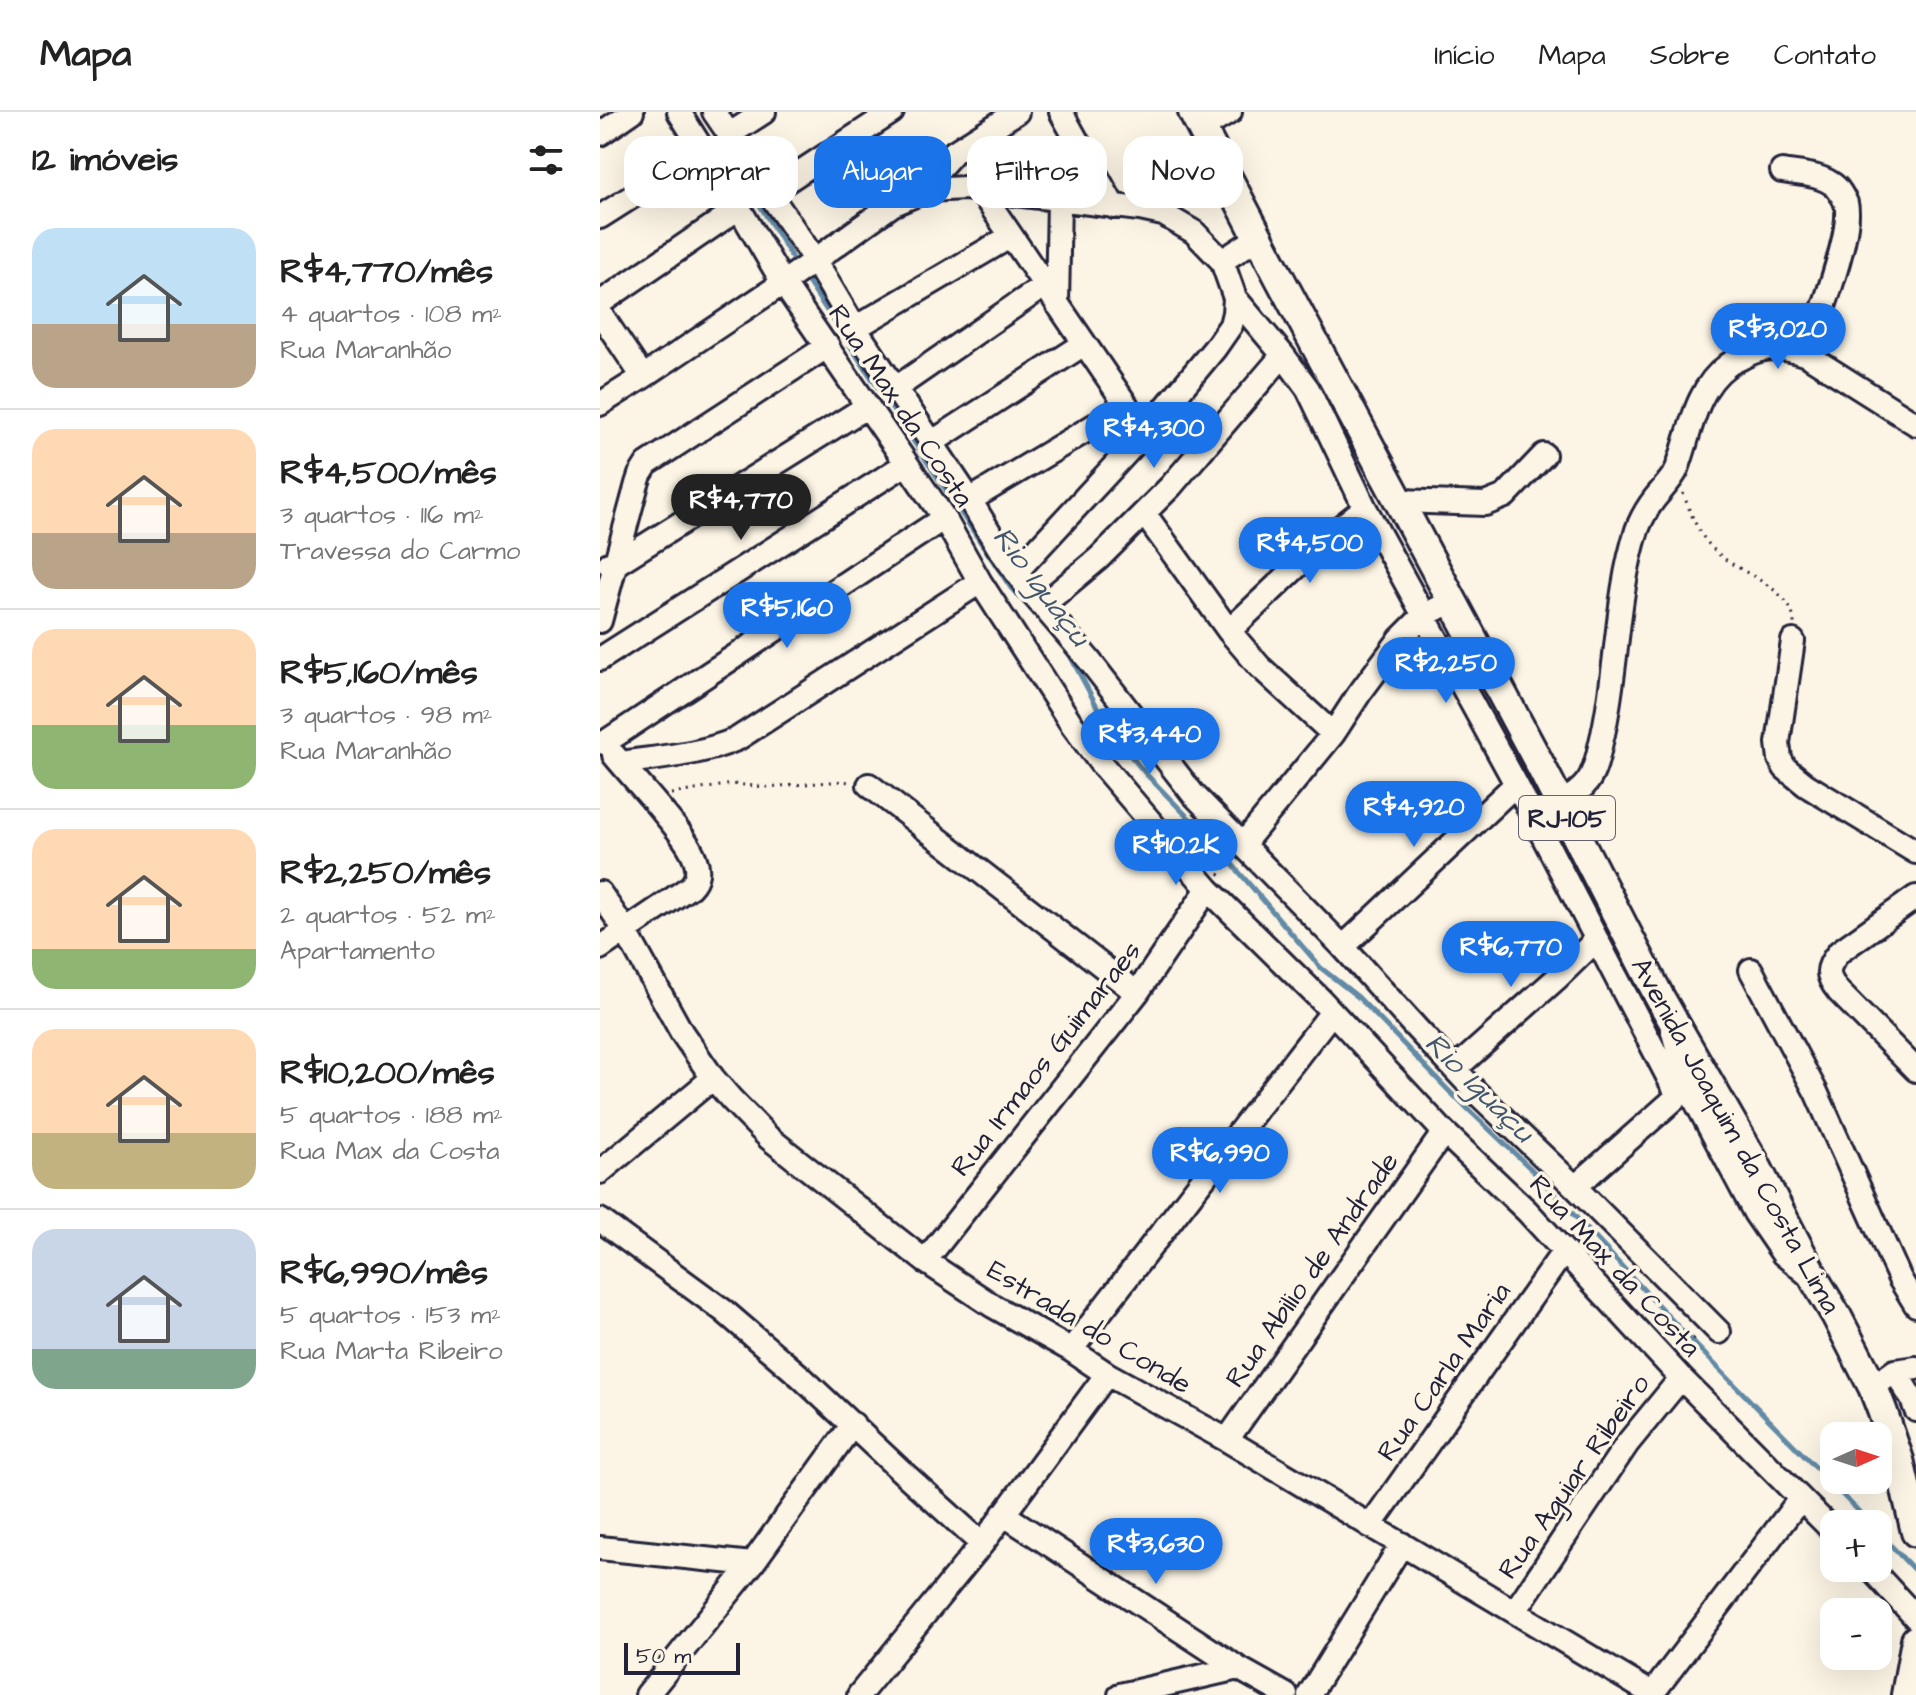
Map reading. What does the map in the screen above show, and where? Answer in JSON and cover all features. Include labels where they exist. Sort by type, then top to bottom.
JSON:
[{"type":"main road","name":"Avenida Joaquim da Costa Lima","points":[[1198,120],[1671,1018],[1754,1162],[1815,1280],[1836,1315],[1895,1375],[1899,1460],[1916,1532]]},
{"type":"main road","points":[[1906,1695],[1916,1640]]},
{"type":"street","points":[[600,134],[632,112]]},
{"type":"street","name":"Rua Max da Costa","points":[[679,112],[694,136]]},
{"type":"street","name":"Rua Max da Costa","points":[[714,112],[730,134]]},
{"type":"street","points":[[730,134],[764,112]]},
{"type":"street","points":[[798,174],[892,112]]},
{"type":"street","points":[[951,155],[1017,112]]},
{"type":"street","points":[[1061,112],[1114,207]]},
{"type":"street","points":[[1198,120],[1230,112]]},
{"type":"street","points":[[1782,171],[1816,176],[1836,187],[1846,203],[1847,220],[1836,269],[1807,355]]},
{"type":"street","points":[[600,217],[624,202]]},
{"type":"street","points":[[1107,206],[1163,214],[1194,232],[1222,261],[1235,298],[1308,389],[1365,508],[1516,784],[1596,940],[1771,1238],[1783,1254],[1815,1280]]},
{"type":"street","points":[[600,303],[739,208]]},
{"type":"street","name":"Rua Max da Costa","points":[[739,208],[866,407],[944,518],[980,582],[1071,723],[1102,765],[1210,886],[1444,1132],[1527,1211],[1681,1378],[1820,1518]]},
{"type":"street","name":"Rua Max da Costa","points":[[780,208],[855,328],[1016,572],[1193,794],[1343,947],[1477,1093],[1575,1187],[1711,1330]]},
{"type":"street","points":[[600,404],[888,208]]},
{"type":"street","points":[[992,208],[1127,406],[1143,435]]},
{"type":"street","points":[[1057,304],[1059,208]]},
{"type":"street","points":[[855,328],[1011,236]]},
{"type":"street","points":[[1222,261],[1259,237]]},
{"type":"street","points":[[896,388],[1045,285]]},
{"type":"street","points":[[1016,572],[1143,435],[1215,348],[1231,325],[1235,298]]},
{"type":"street","points":[[600,313],[643,377]]},
{"type":"street","points":[[931,443],[1084,344]]},
{"type":"street","points":[[600,621],[607,564],[640,475],[647,464],[828,346]]},
{"type":"street","points":[[1560,804],[1576,794],[1589,780],[1597,760],[1608,711],[1625,580],[1638,528],[1651,502],[1675,473],[1707,388],[1726,366],[1749,354],[1776,347],[1789,349],[1807,355],[1916,424]]},
{"type":"street","points":[[1043,605],[1099,558],[1144,513],[1283,355]]},
{"type":"street","points":[[970,500],[1127,406]]},
{"type":"street","points":[[607,564],[866,407]]},
{"type":"street","points":[[1400,501],[1485,504],[1505,496],[1544,455]]},
{"type":"street","points":[[600,659],[906,464]]},
{"type":"street","points":[[1229,631],[1329,536],[1365,508]]},
{"type":"street","points":[[1144,513],[1229,631],[1259,666],[1333,734]]},
{"type":"street","points":[[600,948],[690,887],[695,882],[697,868],[686,841],[602,739],[944,518]]},
{"type":"street","points":[[1391,556],[1420,540]]},
{"type":"street","points":[[621,763],[696,753],[737,739],[980,582]]},
{"type":"street","points":[[1241,846],[1333,734],[1400,639],[1423,616],[1452,601]]},
{"type":"street","points":[[1793,641],[1778,743],[1785,768],[1806,785],[1916,852]]},
{"type":"street","points":[[1343,947],[1516,784]]},
{"type":"street","points":[[869,785],[1137,993]]},
{"type":"street","name":"Rua Irmaos Guimaraes","points":[[925,1261],[1137,993],[1210,886]]},
{"type":"street","name":"Estrada do Conde","points":[[600,893],[625,930],[682,1033],[731,1099],[769,1138],[925,1261],[1107,1374],[1227,1440],[1653,1694]]},
{"type":"street","points":[[1916,897],[1839,952],[1831,961],[1828,971],[1831,982],[1839,992],[1916,1070]]},
{"type":"street","points":[[1455,1069],[1596,940]]},
{"type":"street","points":[[1751,970],[1816,1092],[1900,1279],[1916,1305]]},
{"type":"street","points":[[1071,1350],[1332,1012]]},
{"type":"street","points":[[1671,1018],[1683,1092]]},
{"type":"street","points":[[600,1172],[713,1078]]},
{"type":"street","points":[[1575,1187],[1683,1092]]},
{"type":"street","name":"Rua Abilio de Andrade","points":[[1227,1440],[1444,1132]]},
{"type":"street","points":[[600,1220],[724,1311],[801,1377],[982,1544]]},
{"type":"street","name":"Rua Carla Maria","points":[[1370,1526],[1564,1251]]},
{"type":"street","points":[[859,1695],[982,1544],[1107,1374]]},
{"type":"street","points":[[1895,1375],[1916,1410]]},
{"type":"street","name":"Rua Aguiar Ribeiro","points":[[1515,1611],[1627,1444],[1681,1378]]},
{"type":"street","points":[[647,1695],[752,1564],[853,1424]]},
{"type":"street","points":[[1653,1694],[1800,1499]]},
{"type":"street","points":[[1003,1514],[1238,1668],[1286,1695]]},
{"type":"street","points":[[1309,1695],[1402,1544]]},
{"type":"street","points":[[600,1548],[752,1564]]},
{"type":"street","points":[[1883,1582],[1916,1618]]},
{"type":"street","points":[[1120,1695],[1238,1668]]},
{"type":"path","points":[[1675,473],[1698,531],[1720,555],[1786,599],[1794,615],[1793,641]]},
{"type":"path","points":[[652,798],[732,784],[767,787],[843,781],[869,785]]},
{"type":"path","points":[[1210,886],[1241,846]]},
{"type":"path","points":[[1676,1355],[1711,1330]]},
{"type":"waterway","name":"Rio Iguaçu","points":[[711,126],[796,264]]},
{"type":"waterway","name":"Rio Iguaçu","points":[[804,276],[1011,588],[1041,620]]},
{"type":"waterway","name":"Rio Iguaçu","points":[[1066,648],[1110,731],[1145,773],[1221,851],[1321,968],[1358,997],[1450,1092],[1530,1168],[1684,1333],[1857,1510]]},
{"type":"waterway","name":"Rio Iguaçu","points":[[1892,1547],[1916,1572]]}]
